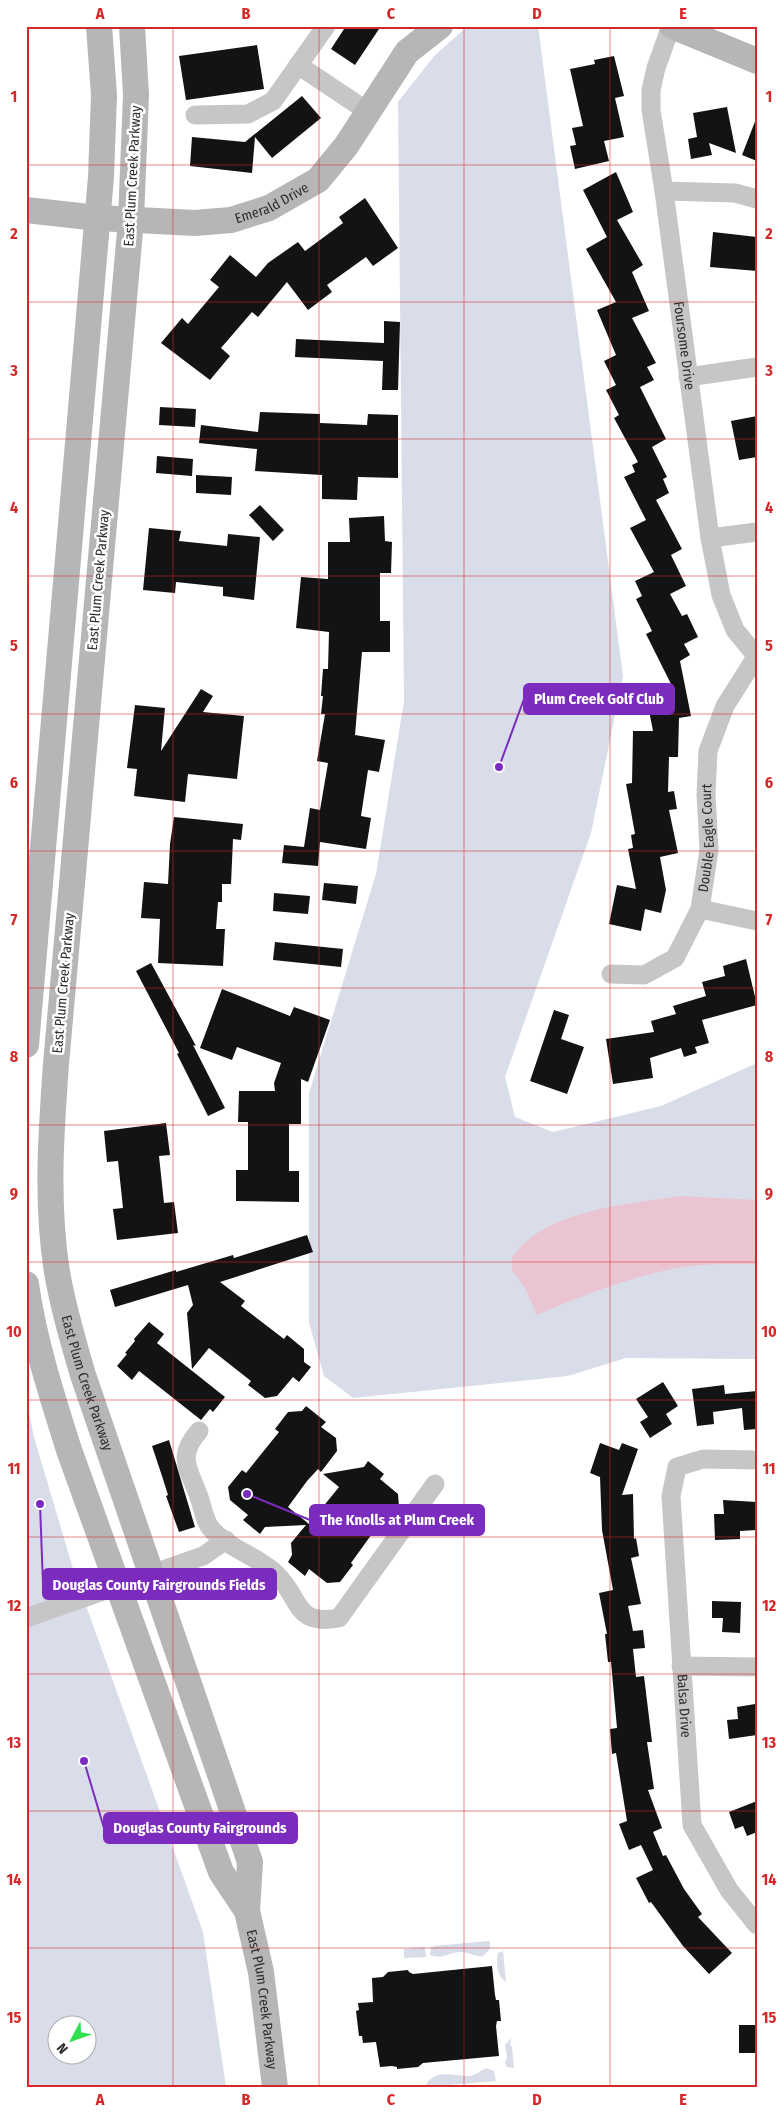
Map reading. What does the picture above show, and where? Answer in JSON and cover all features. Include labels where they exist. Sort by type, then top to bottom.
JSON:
[{"type":"main road","points":[[26,1046],[98,218],[104,115],[103,58],[99,26]]},
{"type":"main road","name":"East Plum Creek Parkway","points":[[132,26],[136,95],[131,220],[56,1064],[50,1186],[57,1273],[72,1337],[150,1575],[250,1862],[248,1911],[260,1972],[275,2087]]},
{"type":"main road","name":"Emerald Drive","points":[[26,210],[98,218],[195,223],[231,220],[269,208],[318,180],[346,146],[407,52],[440,26]]},
{"type":"main road","points":[[672,26],[757,61]]},
{"type":"main road","name":"East Plum Creek Parkway","points":[[26,1284],[30,1311],[48,1385],[118,1586],[221,1872],[248,1911]]},
{"type":"street","points":[[195,115],[248,114],[273,101],[326,26]]},
{"type":"street","name":"Foursome Drive","points":[[672,26],[656,68],[651,90],[651,110],[664,190],[710,538],[721,595],[735,630],[757,657]]},
{"type":"street","points":[[298,65],[368,111]]},
{"type":"street","points":[[664,190],[735,193],[757,199]]},
{"type":"street","points":[[688,377],[757,367]]},
{"type":"street","points":[[710,538],[757,532]]},
{"type":"street","name":"Double Eagle Court","points":[[611,974],[644,976],[674,958],[700,909],[709,850],[706,794],[708,751],[724,706],[757,657]]},
{"type":"street","points":[[700,909],[757,921]]},
{"type":"street","points":[[199,1431],[188,1443],[186,1465],[209,1526],[226,1540],[277,1574],[308,1618],[321,1621],[339,1618],[435,1484]]},
{"type":"street","name":"Balsa Drive","points":[[757,1460],[703,1459],[677,1467],[671,1496],[692,1825],[729,1890],[757,1925]]},
{"type":"street","points":[[26,1618],[203,1556],[226,1540]]},
{"type":"street","points":[[681,1666],[757,1667]]},
{"type":"shaded area","points":[[468,26],[538,26],[623,676],[591,833],[505,1077],[515,1117],[553,1132],[661,1106],[757,1063],[757,1359],[626,1358],[568,1376],[353,1398],[324,1376],[309,1323],[309,1093],[376,874],[404,701],[398,102],[435,55]]},
{"type":"shaded area","points":[[681,1196],[757,1200],[757,1264],[702,1265],[646,1275],[609,1286],[537,1315],[525,1288],[512,1270],[512,1258],[526,1242],[544,1229],[565,1219],[588,1212],[613,1206]]},
{"type":"shaded area","points":[[26,1398],[34,1437],[74,1572],[203,1932],[226,2087],[26,2087]]},
{"type":"shaded area","points":[[490,1942],[490,1949],[483,1956],[463,1952],[443,1956],[430,1955],[431,1946],[433,1948],[433,1946]]},
{"type":"shaded area","points":[[425,1947],[426,1957],[404,1958],[404,1949]]},
{"type":"shaded area","points":[[503,1951],[506,1982],[500,1976],[497,1965],[498,1953]]},
{"type":"shaded area","points":[[511,2038],[510,2046],[512,2046],[514,2068],[507,2067],[505,2063],[507,2056],[505,2045]]},
{"type":"shaded area","points":[[486,2068],[494,2071],[496,2081],[425,2087],[428,2081],[438,2075],[471,2076]]},
{"type":"building","points":[[346,26],[381,26],[355,65],[331,49]]},
{"type":"building","points":[[257,45],[264,89],[186,100],[179,56]]},
{"type":"building","points":[[614,56],[624,96],[615,98],[624,137],[604,141],[609,161],[575,169],[570,146],[576,145],[572,128],[583,126],[570,69],[595,64],[594,60]]},
{"type":"building","points":[[302,96],[321,118],[272,158],[255,137],[252,173],[190,166],[192,137],[245,142]]},
{"type":"building","points":[[727,107],[736,153],[709,143],[712,155],[691,159],[688,139],[697,137],[693,113]]},
{"type":"building","points":[[757,120],[757,161],[742,155]]},
{"type":"building","points":[[616,172],[633,212],[617,220],[643,265],[632,272],[649,311],[632,318],[656,363],[647,367],[654,380],[640,387],[666,439],[652,447],[667,477],[663,479],[669,493],[656,500],[682,549],[671,555],[686,586],[670,594],[682,616],[687,614],[698,637],[684,644],[690,655],[680,661],[691,716],[679,718],[678,757],[669,757],[668,792],[674,791],[677,809],[669,810],[678,853],[660,857],[666,890],[661,913],[645,909],[641,931],[609,924],[617,885],[636,889],[628,849],[633,848],[631,835],[635,834],[626,784],[632,783],[633,731],[653,731],[645,690],[671,684],[646,634],[652,631],[636,599],[642,596],[635,581],[654,572],[630,528],[646,520],[624,477],[635,472],[632,465],[638,462],[614,418],[619,415],[606,390],[616,385],[604,361],[616,355],[597,310],[616,302],[586,249],[607,237],[583,190]]},
{"type":"building","points":[[365,198],[398,248],[373,266],[366,257],[327,285],[332,292],[308,310],[287,282],[258,317],[252,312],[221,348],[230,356],[210,380],[161,343],[182,318],[188,324],[219,287],[210,280],[230,255],[256,277],[268,263],[298,242],[305,251],[343,223],[339,217]]},
{"type":"building","points":[[713,232],[757,237],[757,271],[710,267]]},
{"type":"building","points":[[384,321],[400,322],[398,390],[382,390],[383,361],[295,357],[296,339],[384,343]]},
{"type":"building","points":[[160,407],[196,409],[195,427],[159,425]]},
{"type":"building","points":[[260,412],[320,414],[320,423],[367,425],[368,414],[398,415],[398,478],[358,477],[357,500],[322,499],[322,475],[255,471],[257,449],[199,443],[201,425],[258,432]]},
{"type":"building","points":[[757,416],[757,457],[739,460],[731,421]]},
{"type":"building","points":[[157,456],[193,459],[192,476],[156,473]]},
{"type":"building","points":[[196,475],[232,477],[231,495],[196,493]]},
{"type":"building","points":[[260,505],[284,530],[273,541],[249,515]]},
{"type":"building","points":[[384,516],[385,541],[392,542],[391,573],[380,573],[380,621],[390,621],[390,652],[362,652],[355,735],[385,740],[379,772],[368,770],[361,816],[371,818],[366,849],[320,842],[318,866],[282,863],[284,845],[304,847],[310,808],[320,810],[328,763],[317,761],[325,714],[321,714],[323,696],[321,696],[323,669],[328,669],[329,632],[296,628],[301,577],[328,579],[328,542],[350,542],[349,518]]},
{"type":"building","points":[[149,528],[181,531],[179,541],[227,546],[228,534],[260,537],[254,600],[223,596],[223,587],[176,582],[175,593],[143,590]]},
{"type":"building","points":[[201,689],[213,696],[203,712],[244,716],[237,779],[188,774],[185,802],[134,796],[137,769],[127,768],[135,705],[165,708],[161,751]]},
{"type":"building","points":[[174,817],[243,824],[241,840],[233,839],[231,884],[222,884],[222,902],[218,902],[216,929],[225,929],[223,966],[158,963],[160,919],[141,918],[144,882],[168,884],[170,844]]},
{"type":"building","points":[[324,883],[358,886],[356,904],[322,900]]},
{"type":"building","points":[[274,893],[310,896],[308,914],[273,911]]},
{"type":"building","points":[[275,942],[343,949],[341,967],[273,960]]},
{"type":"building","points":[[746,959],[757,1005],[702,1020],[709,1043],[695,1047],[697,1053],[684,1057],[681,1048],[650,1058],[653,1078],[613,1084],[606,1039],[654,1032],[651,1021],[676,1014],[673,1006],[706,996],[702,982],[725,976],[723,966]]},
{"type":"building","points":[[151,963],[196,1046],[193,1045],[225,1108],[208,1116],[177,1054],[179,1053],[136,971]]},
{"type":"building","points":[[222,989],[290,1016],[294,1007],[330,1020],[308,1082],[301,1079],[301,1124],[289,1124],[289,1171],[299,1171],[299,1202],[236,1201],[236,1170],[248,1170],[248,1122],[238,1122],[239,1091],[275,1091],[274,1083],[281,1063],[237,1047],[232,1060],[200,1048]]},
{"type":"building","points":[[554,1010],[569,1015],[561,1039],[584,1047],[567,1094],[530,1081]]},
{"type":"building","points":[[166,1123],[170,1155],[159,1156],[164,1203],[174,1202],[178,1233],[117,1240],[113,1209],[123,1208],[118,1161],[107,1162],[104,1131]]},
{"type":"building","points":[[307,1235],[313,1252],[220,1282],[245,1301],[241,1306],[284,1339],[287,1335],[304,1349],[304,1362],[311,1367],[299,1382],[293,1377],[277,1396],[265,1398],[248,1385],[251,1381],[209,1348],[192,1369],[187,1313],[193,1305],[188,1285],[115,1307],[110,1290],[233,1255],[234,1258]]},
{"type":"building","points":[[149,1322],[164,1334],[157,1343],[225,1397],[213,1412],[210,1409],[201,1420],[139,1371],[132,1380],[117,1366],[127,1354],[125,1353],[135,1341],[134,1339]]},
{"type":"building","points":[[663,1382],[678,1406],[666,1414],[672,1424],[650,1438],[640,1422],[648,1417],[636,1399]]},
{"type":"building","points":[[724,1385],[725,1394],[757,1391],[757,1429],[744,1430],[742,1408],[713,1412],[714,1424],[697,1426],[692,1389]]},
{"type":"building","points":[[306,1406],[326,1422],[321,1427],[336,1438],[337,1451],[321,1472],[318,1469],[307,1481],[288,1507],[309,1524],[339,1487],[323,1474],[364,1467],[368,1461],[384,1474],[380,1479],[398,1494],[399,1507],[387,1523],[382,1520],[351,1563],[353,1565],[340,1582],[327,1583],[309,1569],[305,1576],[288,1562],[292,1555],[291,1543],[306,1525],[265,1527],[260,1534],[243,1520],[248,1515],[230,1500],[228,1487],[242,1470],[246,1473],[279,1432],[275,1429],[288,1412],[302,1411]]},
{"type":"building","points":[[169,1440],[195,1527],[179,1532],[166,1496],[168,1495],[152,1446]]},
{"type":"building","points":[[600,1443],[619,1450],[622,1443],[638,1449],[622,1495],[633,1494],[634,1539],[636,1538],[639,1556],[631,1558],[641,1604],[628,1606],[633,1631],[643,1630],[645,1648],[633,1649],[636,1677],[644,1676],[652,1742],[647,1742],[654,1789],[648,1790],[662,1828],[653,1832],[663,1856],[666,1855],[684,1889],[702,1914],[698,1917],[732,1953],[709,1974],[683,1946],[651,1902],[649,1903],[636,1878],[653,1870],[641,1845],[629,1850],[619,1824],[627,1821],[616,1753],[612,1754],[610,1729],[617,1728],[611,1662],[608,1662],[605,1634],[607,1634],[599,1593],[613,1590],[602,1530],[600,1477],[590,1473]]},
{"type":"building","points":[[723,1500],[757,1502],[757,1530],[740,1531],[740,1539],[715,1540],[714,1514],[724,1514]]},
{"type":"building","points":[[712,1601],[741,1602],[740,1633],[722,1632],[723,1618],[712,1618]]},
{"type":"building","points":[[755,1704],[757,1735],[729,1739],[727,1720],[738,1719],[737,1707]]},
{"type":"building","points":[[757,1801],[757,1832],[747,1836],[743,1826],[735,1829],[729,1812]]},
{"type":"building","points":[[492,1966],[495,1995],[496,2000],[499,2000],[501,2021],[497,2021],[496,2026],[499,2056],[423,2063],[418,2067],[397,2069],[397,2067],[392,2066],[380,2067],[376,2042],[363,2043],[362,2036],[359,2036],[356,2011],[359,2010],[358,2003],[373,2002],[372,1978],[383,1977],[388,1972],[408,1970],[413,1974]]},
{"type":"building","points":[[739,2025],[757,2025],[757,2053],[739,2053]]},
{"type":"place","name":"Plum Creek Golf Club","points":[[499,767]]},
{"type":"place","name":"The Knolls at Plum Creek","points":[[247,1494]]},
{"type":"place","name":"Douglas County Fairgrounds Fields","points":[[40,1504]]},
{"type":"place","name":"Douglas County Fairgrounds","points":[[84,1761]]}]
